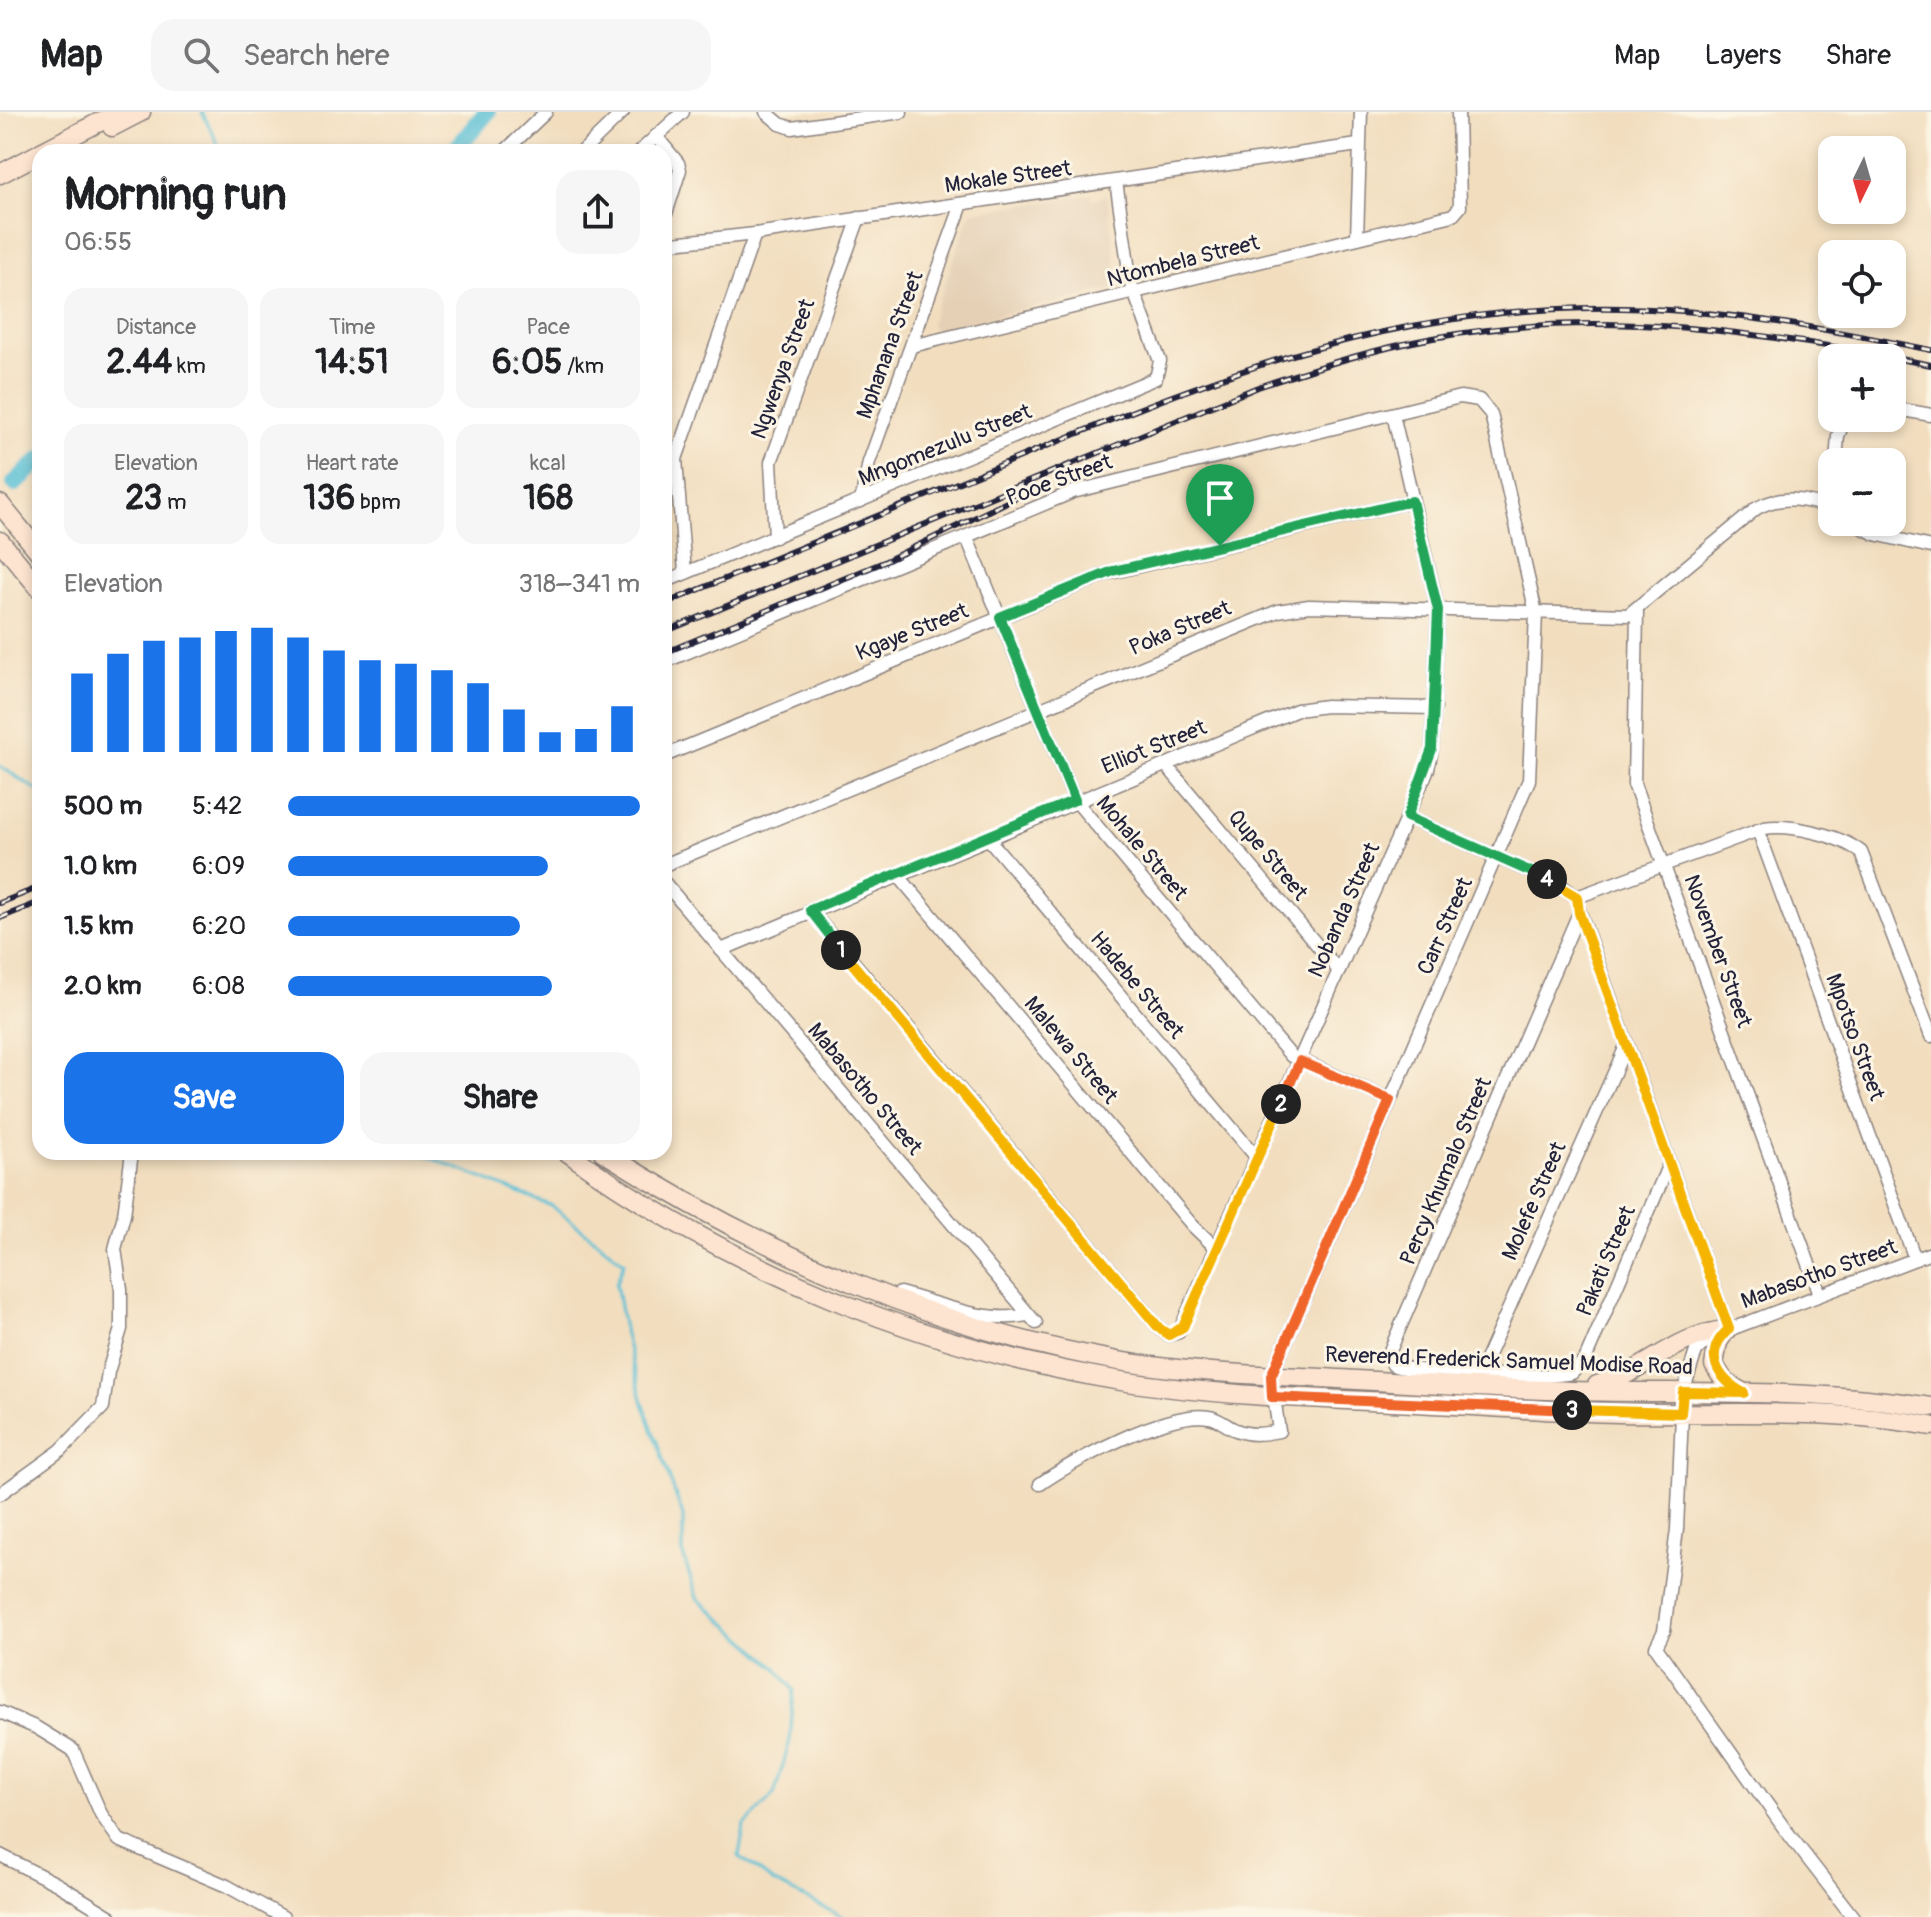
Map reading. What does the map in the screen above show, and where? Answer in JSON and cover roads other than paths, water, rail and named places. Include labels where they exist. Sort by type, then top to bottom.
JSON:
[{"type":"main road","points":[[57,144],[119,112]]},
{"type":"main road","points":[[79,144],[141,112]]},
{"type":"main road","points":[[0,174],[32,157]]},
{"type":"main road","points":[[0,185],[32,168]]},
{"type":"main road","points":[[0,504],[32,543]]},
{"type":"main road","points":[[2,544],[32,580]]},
{"type":"main road","name":"Reverend Frederick Samuel Modise Road","points":[[579,1160],[663,1214],[756,1265],[898,1323],[987,1352],[1072,1371],[1165,1387],[1272,1397],[1681,1413],[1807,1413],[1931,1426]]},
{"type":"main road","name":"Reverend Frederick Samuel Modise Road","points":[[617,1160],[748,1237],[865,1290],[960,1323],[1090,1356],[1271,1376],[1571,1391],[1831,1395],[1931,1407]]},
{"type":"main road","points":[[1571,1391],[1618,1380],[1665,1350],[1706,1333],[1727,1329]]},
{"type":"main road","points":[[1727,1329],[1716,1347],[1714,1365],[1725,1382],[1744,1393]]},
{"type":"street","points":[[512,144],[546,112]]},
{"type":"street","points":[[590,144],[623,112]]},
{"type":"street","points":[[648,144],[683,112]]},
{"type":"street","points":[[766,112],[776,122],[792,128],[901,112]]},
{"type":"street","points":[[1357,238],[1361,112]]},
{"type":"street","name":"Ntombela Street","points":[[912,346],[1453,215],[1460,207],[1458,112]]},
{"type":"street","points":[[656,136],[662,144]]},
{"type":"street","name":"Mokale Street","points":[[672,243],[755,234],[1358,145]]},
{"type":"street","points":[[672,159],[680,170],[672,195]]},
{"type":"street","points":[[1116,181],[1136,293]]},
{"type":"street","name":"Mphanana Street","points":[[861,501],[869,462],[962,204]]},
{"type":"street","name":"Ngwenya Street","points":[[775,537],[769,484],[771,462],[859,218]]},
{"type":"street","points":[[685,573],[676,459],[755,234]]},
{"type":"street","name":"Mngomezulu Street","points":[[672,579],[1156,378],[1160,361],[1136,293]]},
{"type":"street","name":"Pooe Street","points":[[672,659],[1081,489],[1460,397],[1475,397],[1484,404]]},
{"type":"street","name":"Carr Street","points":[[1040,1484],[1064,1467],[1147,1427],[1179,1418],[1210,1417],[1237,1431],[1259,1435],[1279,1431],[1271,1376],[1524,798],[1531,770],[1536,613],[1491,414],[1484,404]]},
{"type":"street","points":[[1906,411],[1931,415]]},
{"type":"street","name":"Nobanda Street","points":[[810,910],[1159,1328],[1169,1335],[1181,1330],[1428,769],[1435,708],[1438,610],[1393,414]]},
{"type":"street","points":[[1637,612],[1757,508],[1773,501],[1799,500],[1818,506]]},
{"type":"street","name":"Kgaye Street","points":[[672,753],[1119,570],[1412,501]]},
{"type":"street","points":[[1884,536],[1931,547]]},
{"type":"street","name":"Mohale Street","points":[[967,538],[1075,800],[1282,1047],[1300,1061],[1390,1100]]},
{"type":"street","name":"Poka Street","points":[[672,862],[1286,609],[1309,606],[1620,616],[1637,612]]},
{"type":"street","name":"November Street","points":[[1637,612],[1632,773],[1638,796],[1820,1294]]},
{"type":"street","name":"Elliot Street","points":[[721,950],[810,910],[1297,710],[1326,706],[1435,708]]},
{"type":"street","name":"Qupe Street","points":[[1166,765],[1339,971]]},
{"type":"street","points":[[1407,817],[1562,886],[1577,897],[1579,913],[1727,1329]]},
{"type":"street","points":[[1577,897],[1758,830],[1777,827],[1840,840],[1861,852],[1931,1036]]},
{"type":"street","name":"Mpotso Street","points":[[1758,830],[1915,1259]]},
{"type":"street","name":"Hadebe Street","points":[[987,837],[1257,1158]]},
{"type":"street","name":"Malewa Street","points":[[897,874],[1192,1225],[1217,1249]]},
{"type":"street","name":"Mabasotho Street","points":[[672,892],[1032,1319],[997,1316],[893,1291],[865,1290]]},
{"type":"street","name":"Percy Khumalo Street","points":[[1480,1373],[1404,1370],[1393,1365],[1389,1353],[1579,913]]},
{"type":"street","name":"Molefe Street","points":[[1480,1373],[1626,1046]]},
{"type":"street","points":[[0,1494],[61,1450],[103,1407],[108,1372],[121,1329],[121,1289],[115,1249],[124,1215],[131,1160]]},
{"type":"street","name":"Pakati Street","points":[[1480,1373],[1566,1375],[1582,1365],[1669,1164]]},
{"type":"street","name":"Mabasotho Street","points":[[1853,1917],[1784,1828],[1656,1647],[1664,1631],[1677,1529],[1683,1392],[1696,1351],[1703,1341],[1727,1329],[1931,1253]]},
{"type":"street","points":[[0,1712],[37,1728],[73,1750],[95,1803],[119,1840],[227,1886],[283,1917]]},
{"type":"street","points":[[0,1855],[111,1917]]},
{"type":"waterway","points":[[202,112],[218,144]]},
{"type":"waterway","points":[[461,144],[487,112]]},
{"type":"waterway","points":[[15,483],[32,467]]},
{"type":"waterway","points":[[0,766],[32,787]]},
{"type":"waterway","points":[[436,1160],[552,1206],[624,1262],[616,1284],[625,1335],[643,1403],[683,1516],[683,1555],[697,1598],[776,1667],[794,1690],[790,1741],[774,1795],[744,1826],[739,1856],[773,1882],[843,1917]]},
{"type":"railway","points":[[672,601],[1080,432],[1221,378],[1361,337],[1434,322],[1510,312],[1589,308],[1675,310],[1803,326],[1931,350]]},
{"type":"railway","points":[[672,629],[1258,387],[1411,342],[1496,329],[1558,324],[1621,324],[1807,342],[1931,365]]},
{"type":"railway","points":[[672,650],[884,562],[1017,497]]},
{"type":"railway","points":[[0,903],[32,890]]},
{"type":"railway","points":[[0,918],[32,905]]}]
